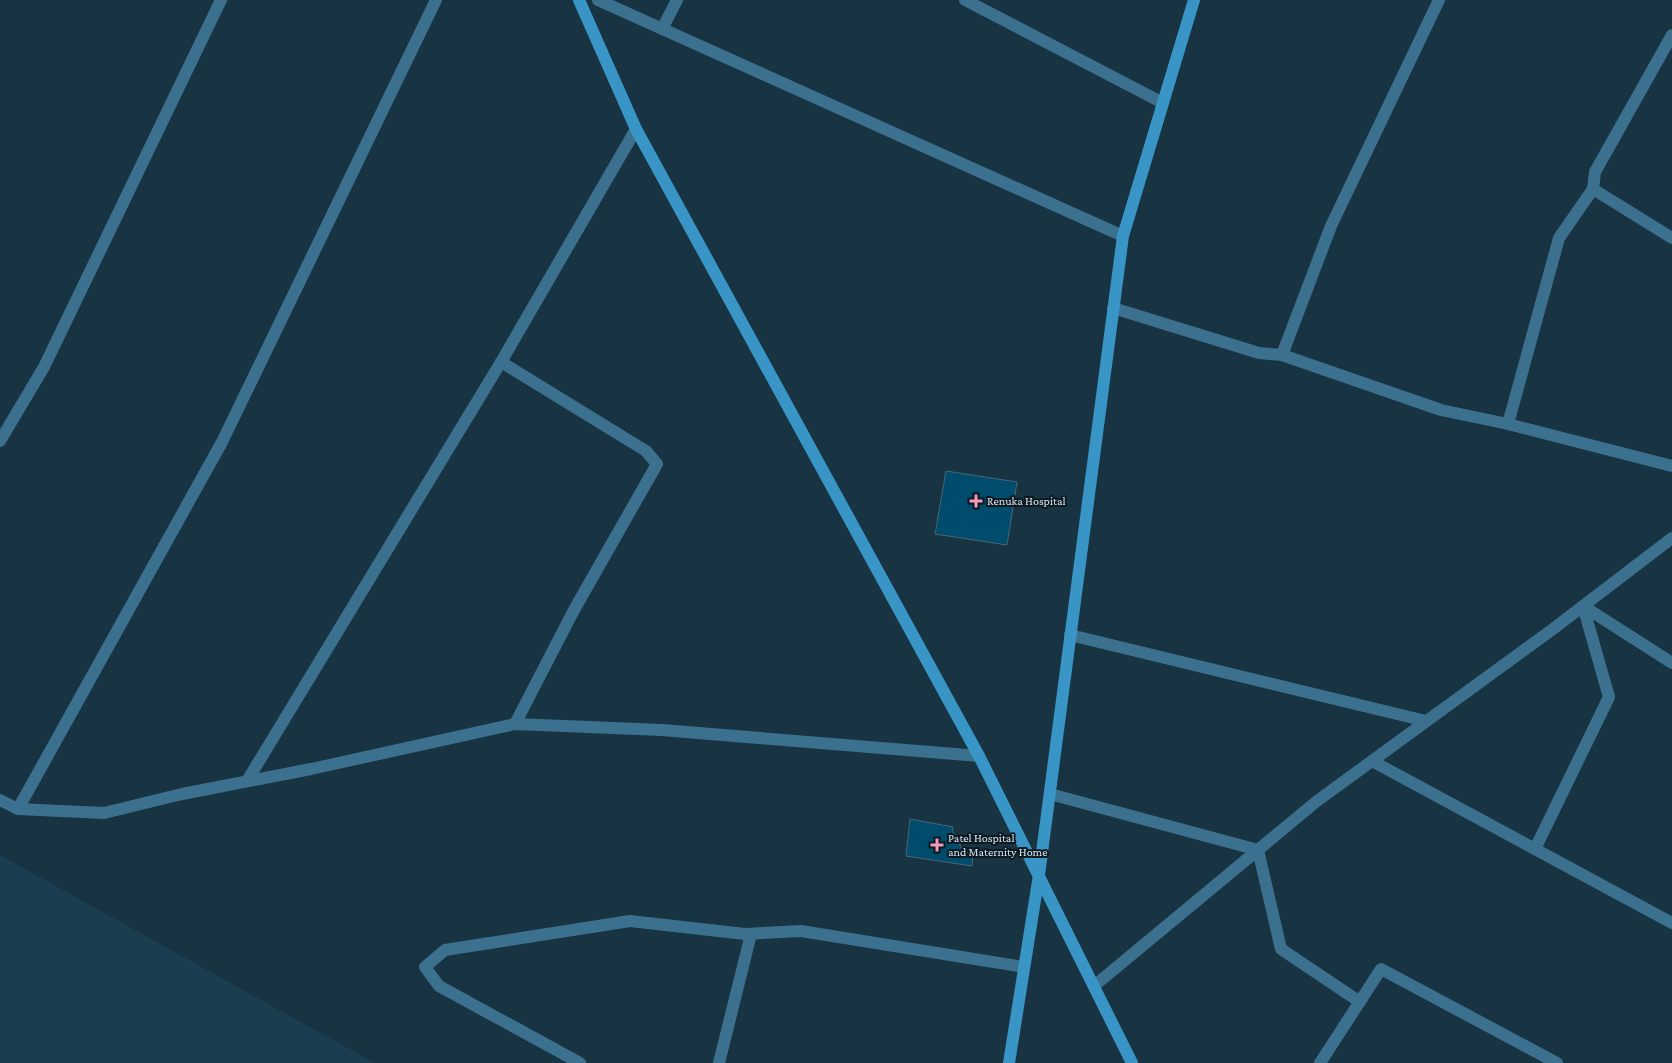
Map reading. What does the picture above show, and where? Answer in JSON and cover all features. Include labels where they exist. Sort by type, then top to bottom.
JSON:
[{"type":"street","points":[[0,442],[44,367],[221,0]]},
{"type":"street","points":[[18,809],[222,442],[436,0]]},
{"type":"street","points":[[579,0],[636,129],[979,756],[1132,1063]]},
{"type":"street","points":[[598,0],[1123,236]]},
{"type":"street","points":[[662,29],[677,0]]},
{"type":"street","points":[[964,0],[1163,103]]},
{"type":"street","points":[[1009,1063],[1039,875],[1123,236],[1194,0]]},
{"type":"street","points":[[1282,354],[1332,226],[1439,0]]},
{"type":"street","points":[[1508,424],[1559,238],[1593,188],[1595,172],[1672,35]]},
{"type":"street","points":[[247,781],[501,362],[636,129]]},
{"type":"street","points":[[1593,188],[1672,238]]},
{"type":"street","points":[[1113,308],[1259,353],[1282,354],[1441,410],[1508,424],[1672,466]]},
{"type":"street","points":[[501,362],[646,451],[657,464],[574,610],[515,724]]},
{"type":"street","points":[[1094,986],[1317,801],[1583,606],[1672,538]]},
{"type":"street","points":[[1583,606],[1672,663]]},
{"type":"street","points":[[1535,848],[1609,697],[1583,606]]},
{"type":"street","points":[[1070,635],[1426,721]]},
{"type":"street","points":[[0,800],[18,809],[104,813],[182,794],[515,724],[662,730],[979,756]]},
{"type":"street","points":[[1372,761],[1672,923]]},
{"type":"street","points":[[1050,794],[1258,850]]},
{"type":"street","points":[[1258,850],[1281,949],[1360,1002]]},
{"type":"street","points":[[580,1063],[439,986],[425,967],[445,950],[630,921],[751,934],[800,931],[1024,967]]},
{"type":"street","points":[[720,1063],[751,934]]},
{"type":"street","points":[[1320,1063],[1381,969],[1557,1063]]},
{"type":"shaded area","points":[[0,855],[375,1063],[0,1063]]},
{"type":"building","points":[[946,471],[1017,482],[1007,545],[935,534]]},
{"type":"building","points":[[910,819],[953,827],[952,830],[963,851],[973,855],[972,866],[906,856]]},
{"type":"place","name":"Renuka Hospital","points":[[976,501]]},
{"type":"place","name":"Patel Hospital and Maternity Home","points":[[937,845]]}]
